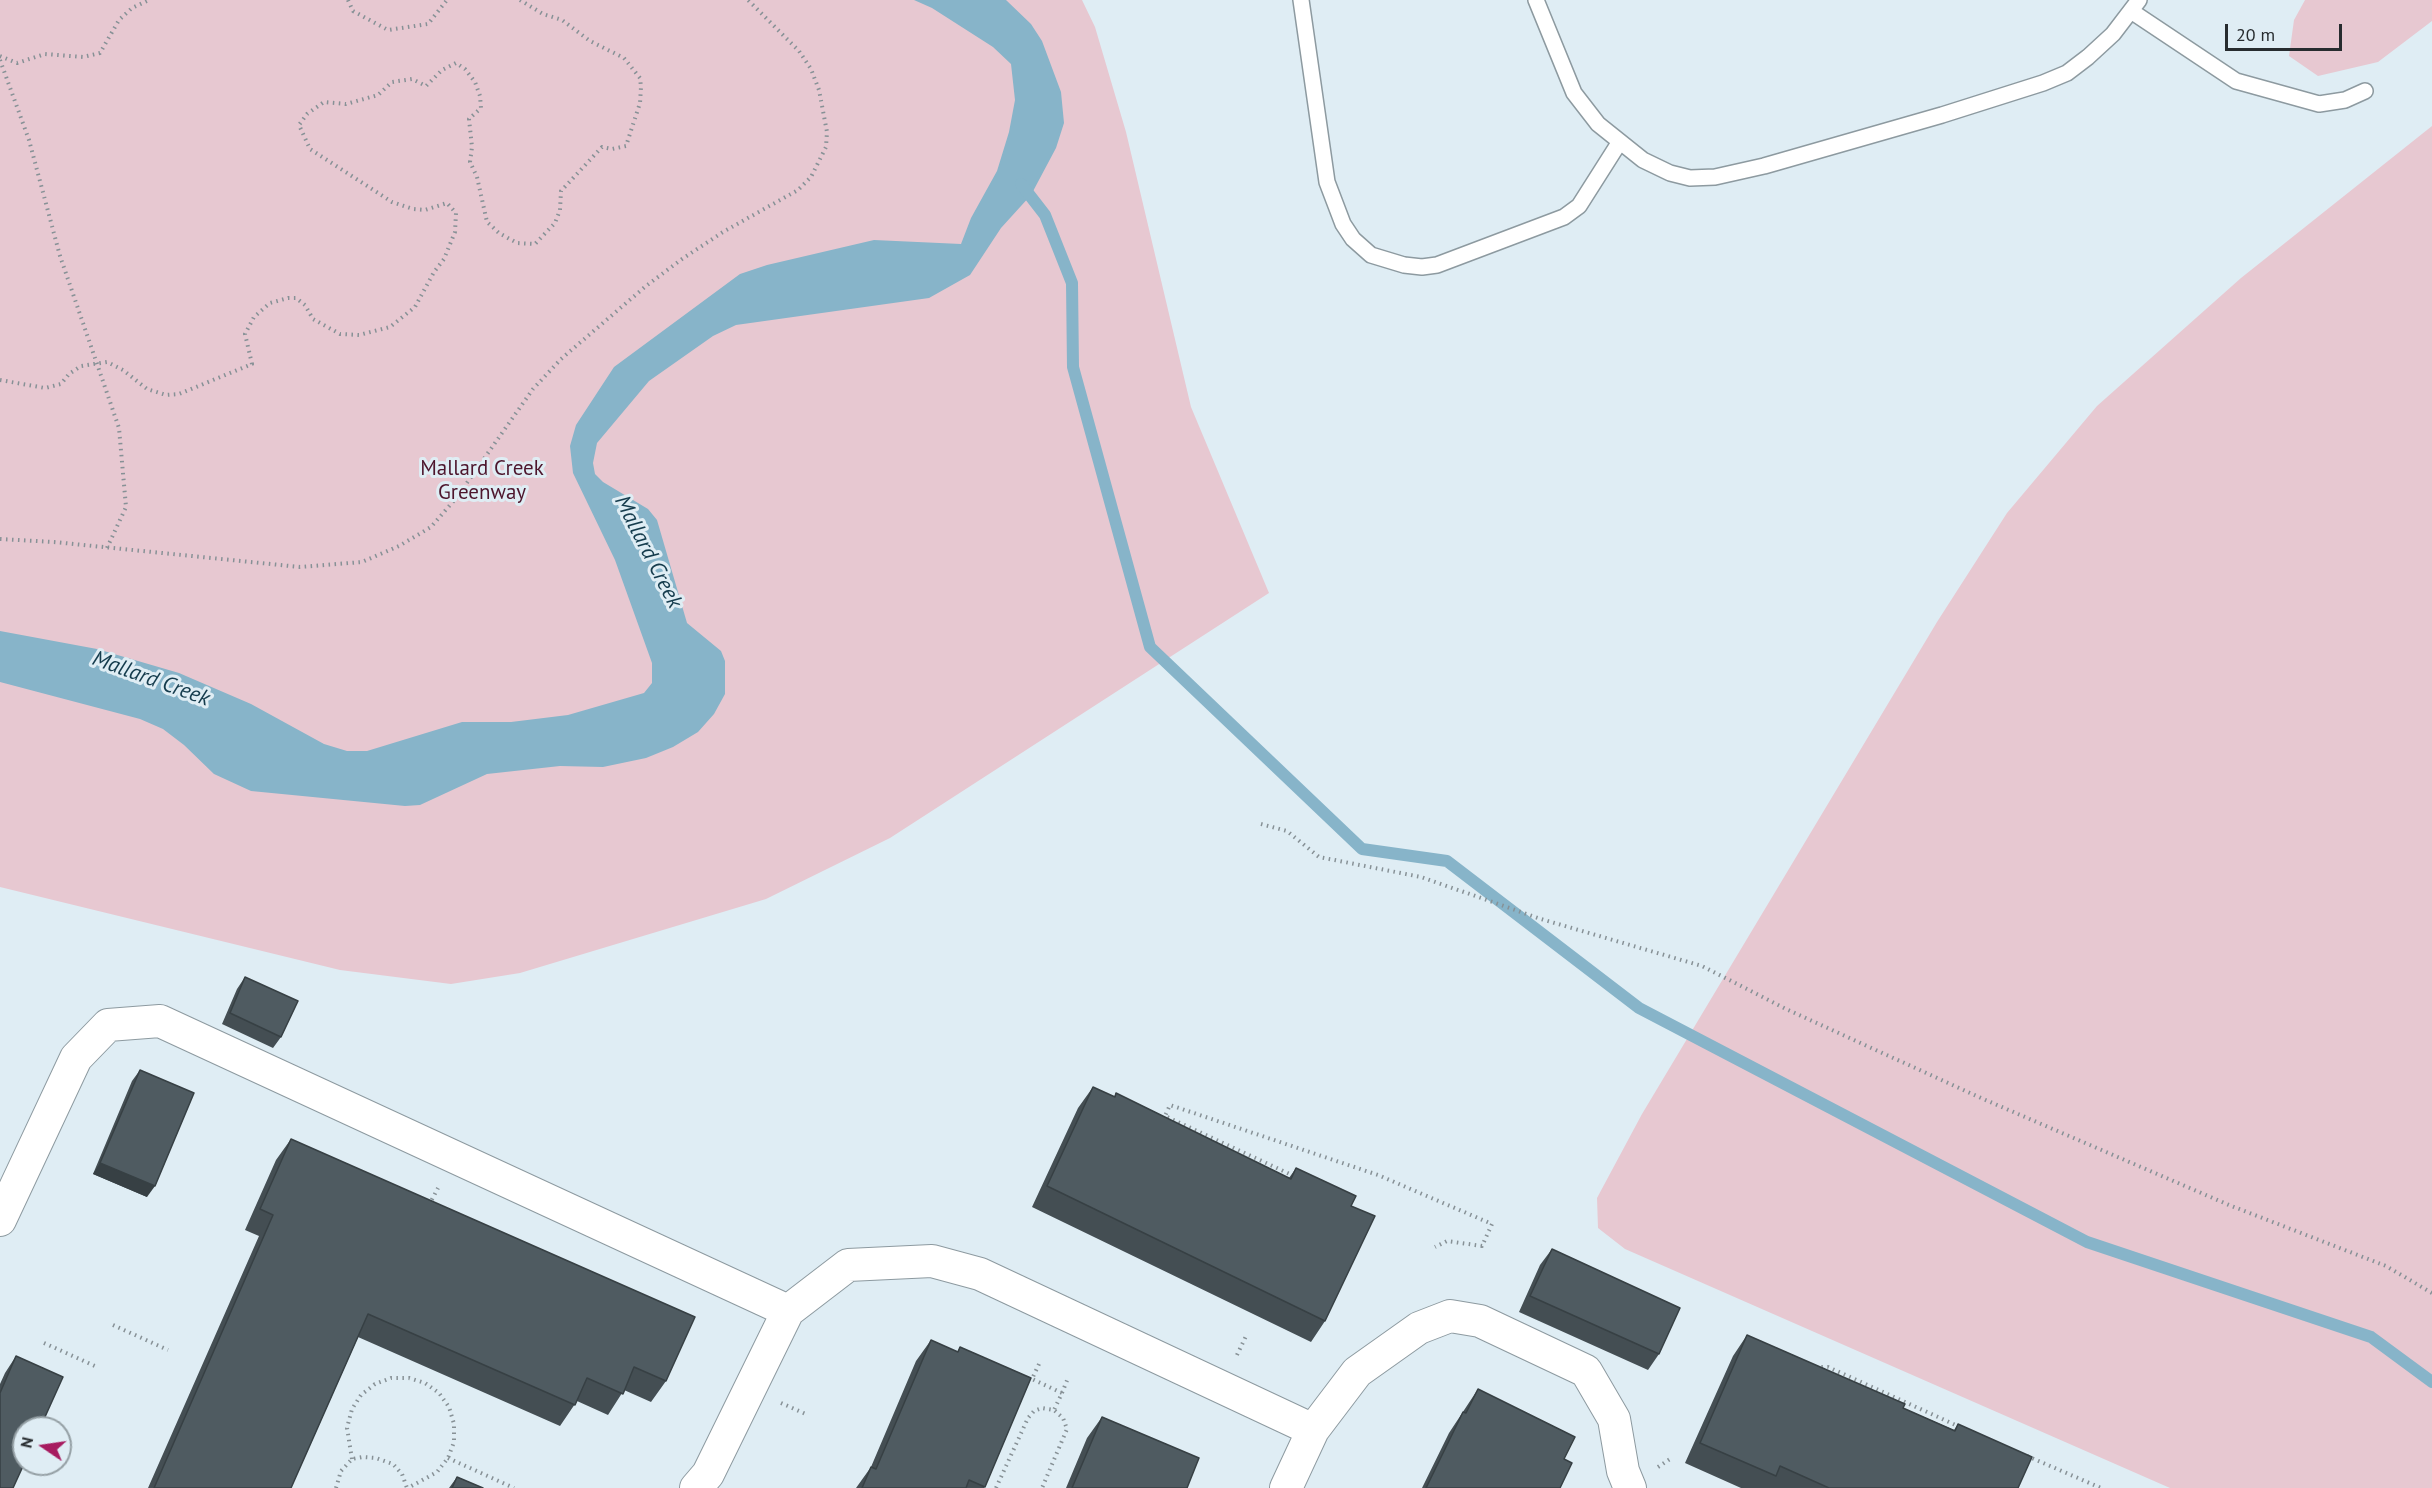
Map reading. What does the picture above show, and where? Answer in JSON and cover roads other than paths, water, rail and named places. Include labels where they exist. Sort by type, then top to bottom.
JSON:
[{"type":"street","points":[[0,1220],[76,1058],[108,1025],[160,1021],[788,1311]]},
{"type":"street","points":[[696,1488],[708,1474],[788,1311],[848,1265],[932,1261],[980,1274],[1313,1430]]},
{"type":"street","points":[[1286,1488],[1313,1430],[1358,1371],[1419,1328],[1450,1316],[1480,1321],[1586,1371],[1614,1419],[1623,1471],[1630,1488]]},
{"type":"lane","points":[[1301,0],[1327,182],[1343,224],[1358,244],[1371,255],[1404,265],[1422,267],[1437,265],[1564,217],[1579,206],[1619,143]]},
{"type":"lane","points":[[1536,0],[1574,93],[1598,124],[1643,160],[1670,173],[1690,178],[1715,177],[1764,166],[1942,115],[2043,83],[2067,73],[2088,57],[2113,34],[2135,6],[2207,63],[2246,85],[2319,104],[2345,100],[2365,91]]},
{"type":"water","name":"Mallard Creek","points":[[914,0],[1006,0],[1031,24],[1042,41],[1061,92],[1064,123],[1056,148],[1031,195],[1001,228],[970,275],[929,298],[736,325],[713,336],[649,381],[597,443],[593,463],[595,474],[603,482],[648,509],[657,520],[687,623],[721,651],[725,661],[725,694],[714,714],[698,732],[673,747],[646,758],[603,767],[560,766],[487,774],[420,805],[405,806],[251,791],[214,774],[184,745],[163,729],[140,719],[0,682],[0,631],[97,649],[179,673],[251,704],[324,744],[347,751],[367,751],[462,722],[511,722],[568,715],[644,693],[652,683],[652,663],[615,560],[573,473],[570,446],[576,425],[614,367],[740,274],[767,265],[874,240],[961,244],[971,218],[997,171],[1009,132],[1015,100],[1011,64],[993,47],[932,8]]},
{"type":"waterway","points":[[1021,184],[1045,215],[1072,283],[1073,367],[1150,647],[1362,849],[1447,861],[1639,1008],[2087,1242],[2371,1337],[2432,1382]]},
{"type":"park label","name":"Mallard Creek Greenway","points":[[482,481]]}]
